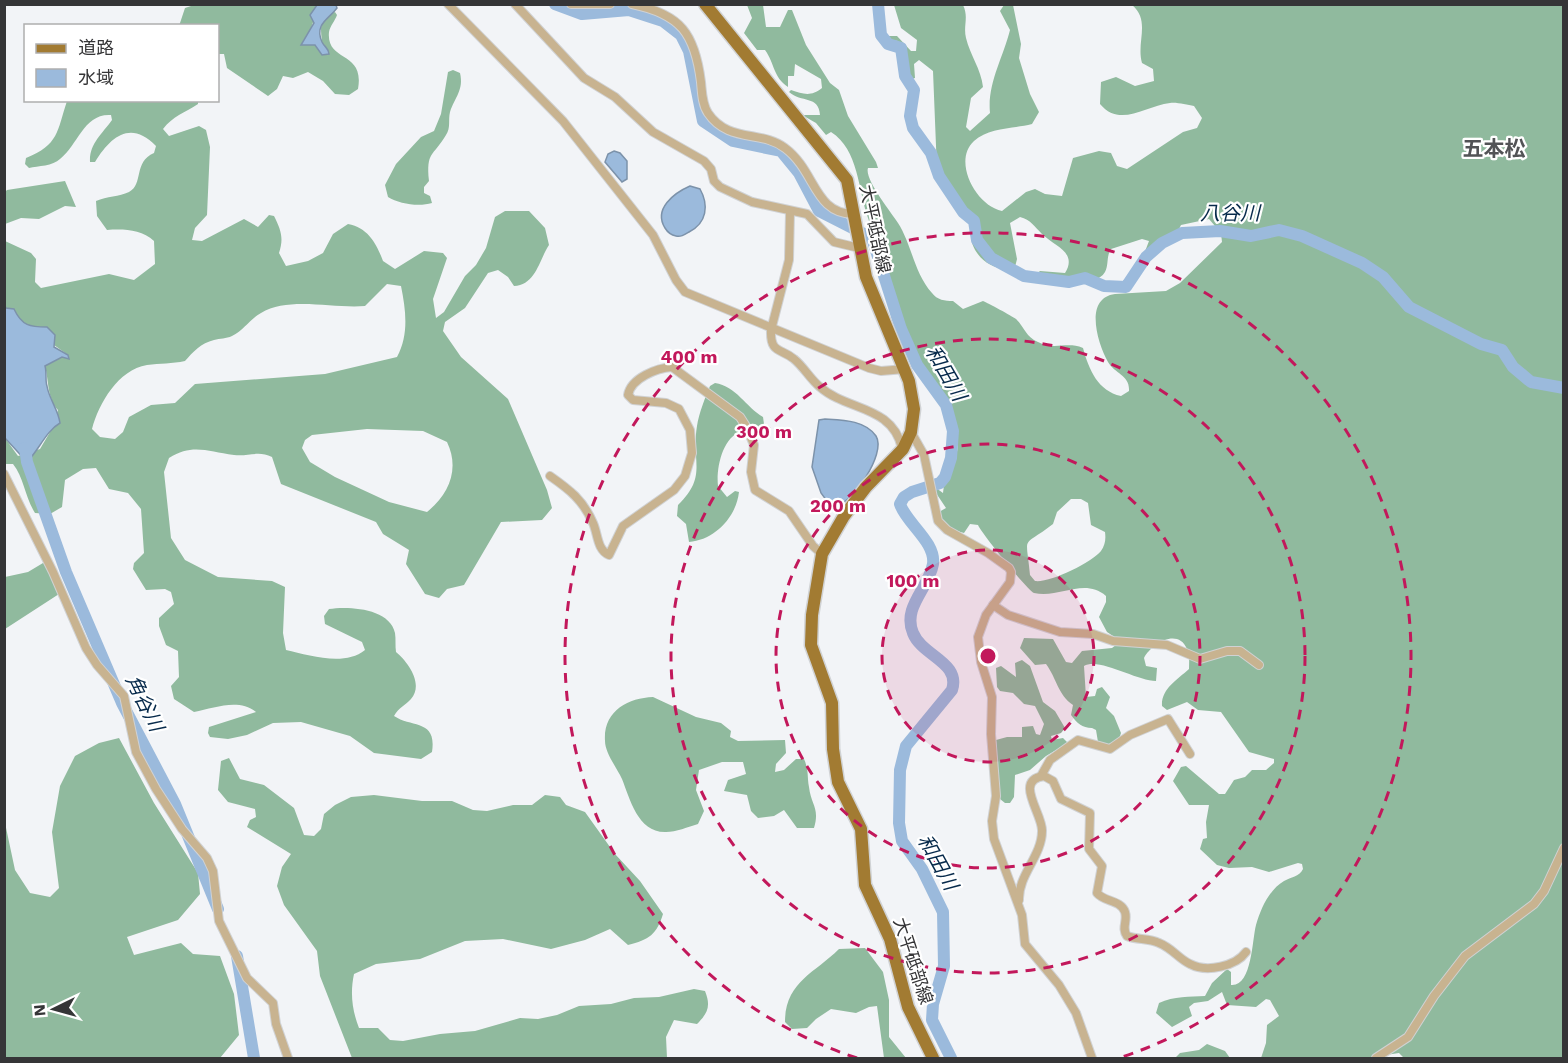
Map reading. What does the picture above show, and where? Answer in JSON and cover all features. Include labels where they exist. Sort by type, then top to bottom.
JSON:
[{"type":"main road","name":"大平砥部線","points":[[705,4],[842,172],[850,190],[859,248],[871,291],[905,369],[914,409],[911,432],[903,449],[851,506],[822,554],[812,615],[811,645],[832,703],[834,768],[838,782],[861,829],[862,873],[869,897],[890,939],[908,1007],[933,1059]]},
{"type":"street","points":[[448,4],[563,121],[652,235],[685,292],[869,368],[881,371],[905,369]]},
{"type":"street","points":[[515,4],[584,78],[615,97],[653,132],[704,161],[711,169],[714,181],[720,187],[752,202],[807,214],[834,242],[859,248]]},
{"type":"street","points":[[571,4],[610,4]]},
{"type":"street","points":[[632,4],[656,9],[680,25],[691,39],[698,57],[704,105],[715,120],[743,136],[770,139],[785,148],[808,171],[829,208],[836,212],[854,214]]},
{"type":"street","points":[[790,212],[789,260],[770,341],[779,353],[793,358],[820,387],[837,398],[879,413],[900,436],[903,449]]},
{"type":"street","points":[[550,476],[585,504],[600,546],[609,555],[623,526],[674,490],[689,466],[692,453],[690,430],[679,409],[666,403],[633,400],[628,395],[639,379],[660,368],[672,367],[740,417],[754,445],[751,472],[755,490],[789,511],[813,546],[822,554]]},
{"type":"street","points":[[911,432],[924,455],[938,521],[947,530],[960,535],[1009,568],[1010,582],[980,626],[978,636],[981,662],[992,697],[991,720],[996,796],[993,831],[1003,871],[1018,905]]},
{"type":"street","points":[[4,474],[53,572],[86,648],[97,665],[124,696],[136,752],[182,829],[207,858],[213,871],[219,921],[247,978],[273,1003],[276,1024],[288,1059]]},
{"type":"street","points":[[993,605],[1008,615],[1060,632],[1087,633],[1113,641],[1167,645],[1200,659],[1227,651],[1240,651],[1259,665]]},
{"type":"street","points":[[1041,776],[1050,760],[1078,740],[1110,749],[1130,735],[1168,719],[1190,754]]},
{"type":"street","points":[[1092,1059],[1076,1013],[1059,985],[1025,944],[1018,905],[1018,889],[1041,839],[1042,826],[1030,790],[1035,778],[1041,776],[1053,781],[1061,799],[1090,813],[1089,849],[1102,866],[1097,893],[1122,908],[1127,936],[1159,942],[1190,964],[1197,966],[1232,964],[1240,960],[1246,952]]},
{"type":"street","points":[[1376,1059],[1408,1037],[1434,996],[1465,957],[1534,904],[1544,891],[1563,849]]},
{"type":"green space","points":[[194,5],[319,5],[310,31],[303,41],[315,45],[322,54],[322,25],[328,15],[335,12],[337,15],[329,32],[330,42],[333,48],[356,68],[359,77],[358,89],[349,95],[335,94],[323,81],[308,72],[293,78],[283,76],[277,89],[268,96],[227,68],[224,54],[219,54],[219,24],[180,24],[185,8]]},
{"type":"green space","points":[[747,5],[763,5],[766,27],[780,27],[788,10],[792,10],[806,45],[830,83],[839,90],[848,116],[876,162],[878,168],[868,168],[870,180],[898,223],[921,277],[934,295],[941,300],[953,301],[963,309],[983,301],[1016,319],[1028,335],[1044,345],[1071,345],[1083,348],[1088,364],[1100,384],[1121,396],[1129,391],[1129,386],[1125,378],[1108,362],[1100,344],[1096,322],[1099,304],[1105,297],[1115,294],[1166,291],[1180,283],[1222,242],[1221,233],[1209,219],[1181,225],[1174,239],[1142,266],[1141,262],[1149,241],[1142,239],[1111,249],[1105,272],[1093,280],[1073,283],[1035,282],[1030,279],[1040,271],[1065,273],[1069,260],[1063,250],[1030,222],[1020,217],[1010,223],[1017,259],[1015,267],[995,267],[983,260],[972,243],[972,223],[963,215],[937,171],[933,71],[919,60],[914,64],[915,78],[909,80],[903,47],[898,41],[889,40],[889,36],[897,36],[911,51],[916,51],[917,40],[901,28],[894,5],[963,5],[966,14],[966,38],[983,87],[971,98],[966,127],[970,131],[990,113],[993,81],[1010,30],[1000,11],[1004,5],[1013,5],[1021,44],[1019,58],[1030,94],[1039,112],[1032,124],[980,136],[968,150],[965,160],[966,171],[976,192],[992,207],[1002,211],[1026,192],[1035,189],[1045,194],[1062,196],[1073,158],[1099,151],[1111,153],[1117,166],[1127,169],[1183,132],[1197,128],[1202,118],[1194,106],[1170,103],[1124,115],[1108,111],[1100,104],[1101,82],[1116,77],[1135,86],[1154,81],[1153,69],[1142,63],[1141,18],[1132,5],[1563,5],[1563,1058],[1404,1058],[1399,1053],[1366,1058],[1261,1058],[1266,1043],[1267,1025],[1279,1016],[1270,1000],[1266,999],[1256,1007],[1227,1005],[1222,992],[1208,1001],[1194,1003],[1189,1007],[1192,1016],[1172,1027],[1156,1013],[1159,1003],[1170,999],[1205,996],[1212,983],[1227,969],[1231,972],[1231,985],[1238,984],[1247,971],[1256,925],[1266,900],[1274,889],[1303,869],[1302,864],[1298,863],[1269,872],[1252,867],[1229,868],[1217,865],[1200,849],[1203,839],[1207,838],[1206,822],[1209,805],[1189,805],[1173,781],[1181,767],[1186,766],[1219,794],[1225,794],[1234,780],[1245,777],[1252,770],[1266,770],[1274,763],[1274,759],[1249,752],[1221,712],[1198,710],[1187,702],[1167,710],[1162,706],[1167,690],[1189,669],[1188,651],[1183,642],[1177,639],[1171,638],[1158,643],[1144,658],[1146,666],[1157,668],[1156,681],[1099,665],[1084,666],[1086,697],[1095,696],[1097,689],[1102,687],[1110,697],[1106,708],[1114,716],[1121,733],[1119,739],[1107,745],[1098,742],[1096,730],[1080,724],[1071,715],[1073,705],[1061,692],[1046,664],[1035,665],[1020,648],[1024,638],[1053,639],[1066,662],[1072,663],[1082,651],[1112,648],[1116,645],[1113,636],[1107,632],[1099,617],[1106,602],[1106,596],[1089,588],[1043,594],[1034,593],[1005,562],[978,525],[970,524],[964,533],[945,524],[942,520],[939,512],[946,508],[934,490],[936,488],[943,493],[957,454],[957,436],[953,419],[945,401],[913,351],[906,335],[894,291],[868,218],[856,171],[847,149],[831,132],[826,135],[816,123],[802,115],[820,115],[819,109],[813,102],[789,92],[791,90],[814,93],[822,88],[821,79],[795,64],[794,76],[788,76],[788,87],[783,83],[765,50],[757,50],[744,33],[752,18]],"holes":[[[1071,499],[1081,499],[1088,503],[1091,525],[1105,532],[1105,542],[1101,551],[1089,561],[1070,571],[1050,579],[1035,581],[1030,575],[1028,543],[1053,524],[1057,512]]]},
{"type":"green space","points":[[453,70],[460,73],[460,89],[450,112],[448,132],[431,155],[429,181],[424,187],[424,193],[430,196],[432,203],[415,205],[388,197],[385,185],[396,164],[421,137],[434,131],[441,114],[448,72]]},
{"type":"green space","points":[[67,102],[198,102],[163,129],[169,136],[199,126],[206,130],[210,147],[207,215],[195,228],[192,240],[202,241],[244,219],[258,227],[269,215],[274,216],[280,230],[279,253],[286,266],[308,261],[323,253],[333,234],[348,224],[367,233],[375,243],[383,261],[395,269],[424,251],[443,253],[447,258],[433,299],[436,318],[444,312],[465,276],[476,265],[486,248],[495,217],[505,211],[529,211],[545,228],[549,245],[532,277],[521,285],[514,286],[508,277],[498,270],[488,273],[465,308],[445,322],[443,331],[461,357],[508,399],[547,490],[552,508],[542,520],[501,522],[464,585],[447,589],[439,598],[425,594],[406,564],[409,550],[383,534],[376,522],[281,484],[272,457],[267,455],[186,451],[169,458],[164,472],[171,538],[185,560],[218,577],[272,581],[285,587],[283,633],[286,650],[337,659],[357,655],[365,650],[362,642],[325,624],[324,616],[329,609],[367,610],[385,618],[392,625],[396,652],[413,674],[416,687],[411,699],[394,716],[422,726],[431,734],[432,752],[421,759],[374,753],[350,736],[301,722],[273,723],[247,735],[228,739],[210,737],[209,727],[256,712],[234,705],[194,712],[174,699],[171,686],[179,677],[178,651],[166,645],[159,626],[159,618],[174,604],[171,592],[165,589],[146,590],[133,569],[134,563],[144,553],[141,509],[128,493],[109,489],[96,468],[83,469],[65,480],[62,507],[50,514],[35,513],[17,469],[13,464],[5,464],[5,438],[18,456],[40,449],[53,427],[58,410],[50,395],[45,366],[62,356],[69,359],[68,355],[19,320],[14,309],[6,308],[5,241],[31,253],[36,259],[35,282],[41,288],[109,274],[134,280],[155,264],[154,241],[138,232],[107,230],[97,216],[96,201],[125,194],[134,188],[143,162],[154,153],[156,146],[138,134],[122,134],[108,145],[95,162],[90,162],[94,144],[112,120],[111,115],[102,116],[88,124],[57,161],[29,168],[25,164],[26,158],[45,148],[58,129]],"holes":[[[387,284],[401,286],[405,331],[397,357],[325,374],[195,384],[175,403],[151,405],[129,417],[123,432],[115,439],[100,437],[92,429],[99,409],[111,389],[127,373],[137,368],[185,361],[194,351],[209,341],[232,336],[257,315],[272,308],[298,304],[365,306]],[[367,429],[423,431],[447,442],[452,462],[452,471],[446,489],[427,512],[389,502],[335,477],[310,462],[302,448],[305,440],[312,435]]]},
{"type":"green space","points":[[65,181],[76,207],[65,206],[39,219],[21,218],[5,224],[5,192],[7,190]]},
{"type":"green space","points":[[715,383],[735,392],[763,417],[764,424],[759,428],[735,434],[722,454],[718,471],[718,486],[727,497],[735,491],[739,492],[737,502],[728,519],[707,537],[689,542],[686,524],[677,516],[678,505],[687,495],[696,477],[698,421],[710,386]]},
{"type":"green space","points":[[51,562],[59,594],[5,629],[5,577],[28,572],[43,563]]},
{"type":"green space","points":[[1022,660],[1030,666],[1043,702],[1055,711],[1065,728],[1061,733],[1051,736],[1052,740],[1063,738],[1068,743],[1046,756],[1030,770],[1015,775],[1014,797],[1010,803],[1005,803],[1000,799],[996,740],[1022,737],[1022,727],[1033,726],[1036,734],[1040,735],[1044,724],[1035,706],[1024,704],[1013,693],[1000,691],[997,687],[996,668],[1001,666],[1016,677],[1015,663]]},
{"type":"green space","points":[[653,697],[696,717],[721,723],[731,731],[730,737],[738,741],[785,740],[786,753],[776,764],[775,772],[784,770],[796,759],[804,759],[816,811],[814,828],[797,828],[784,810],[774,816],[758,818],[751,811],[747,795],[724,791],[728,780],[746,774],[743,762],[722,762],[699,770],[696,790],[704,811],[698,824],[670,832],[656,831],[648,827],[636,813],[607,750],[605,731],[613,714],[626,703]]},
{"type":"green space","points":[[119,738],[154,803],[198,873],[200,894],[178,920],[127,937],[134,955],[181,943],[193,954],[220,956],[234,994],[239,1035],[220,1058],[5,1058],[5,823],[15,870],[30,893],[50,897],[59,888],[52,832],[60,786],[75,756],[99,743]]},
{"type":"green space","points":[[229,758],[240,779],[264,785],[294,808],[304,835],[314,836],[321,829],[324,814],[351,797],[374,795],[422,801],[452,801],[473,810],[487,811],[513,805],[532,805],[545,795],[560,797],[566,805],[585,812],[663,914],[658,927],[651,935],[628,945],[610,929],[585,940],[551,949],[503,939],[465,941],[420,959],[376,964],[354,974],[352,1001],[359,1028],[378,1028],[390,1040],[403,1041],[440,1034],[475,1031],[520,1018],[538,1019],[557,1015],[579,1006],[611,1004],[634,998],[659,997],[694,989],[705,991],[708,1001],[706,1013],[697,1024],[674,1020],[666,1037],[667,1058],[352,1058],[320,976],[317,951],[284,905],[277,886],[282,867],[291,854],[247,827],[250,820],[256,817],[255,809],[228,802],[218,790],[221,761]]},
{"type":"green space","points":[[865,948],[883,972],[889,1000],[889,1037],[906,1058],[884,1058],[877,1006],[856,1013],[831,1009],[807,1028],[792,1029],[785,1022],[790,997],[803,980],[839,949]]},
{"type":"green space","points":[[1207,1044],[1225,1051],[1230,1058],[1175,1058],[1180,1053],[1199,1050]]},
{"type":"water","points":[[317,5],[336,5],[337,8],[321,26],[320,31],[322,42],[329,54],[322,55],[315,45],[301,45],[314,23],[310,15]]},
{"type":"water","points":[[614,151],[620,153],[627,161],[627,179],[622,182],[605,162],[608,154]]},
{"type":"water","points":[[690,186],[700,189],[703,195],[705,213],[703,219],[686,234],[673,235],[666,230],[662,221],[663,208],[672,197]]},
{"type":"water","points":[[4,304],[6,308],[14,309],[23,322],[36,327],[47,327],[55,335],[54,347],[68,355],[69,359],[62,357],[45,366],[48,391],[60,423],[55,426],[27,462],[5,438]]},
{"type":"water","points":[[819,420],[860,424],[876,436],[878,444],[872,466],[865,478],[848,498],[832,508],[821,493],[812,467]]},
{"type":"waterway","name":"和田川","points":[[555,4],[582,14],[629,10],[663,21],[681,35],[689,51],[703,121],[733,141],[781,151],[799,173],[819,211],[872,238],[901,329],[917,365],[946,405],[953,431],[951,458],[945,477],[940,483],[912,492],[904,497],[900,504],[925,540],[933,556],[931,573],[913,606],[911,615],[913,633],[924,648],[951,673],[952,690],[906,746],[900,770],[899,823],[902,841],[922,869],[943,912],[944,966],[933,1004],[932,1020],[951,1058]]},
{"type":"waterway","name":"八谷川","points":[[878,4],[881,35],[888,44],[901,48],[905,76],[914,90],[910,116],[913,128],[931,153],[939,176],[963,212],[974,221],[977,240],[991,258],[1024,276],[1069,282],[1085,278],[1104,286],[1126,287],[1146,257],[1162,243],[1182,233],[1220,231],[1251,236],[1279,230],[1302,236],[1362,263],[1383,277],[1409,307],[1481,344],[1502,350],[1513,367],[1531,382],[1564,388]]},
{"type":"waterway","name":"角谷川","points":[[25,448],[27,462],[66,572],[122,703],[175,804],[218,909]]},
{"type":"waterway","name":"角谷川","points":[[237,956],[254,1058]]},
{"type":"district","name":"五本松","points":[[1494,149]]}]
